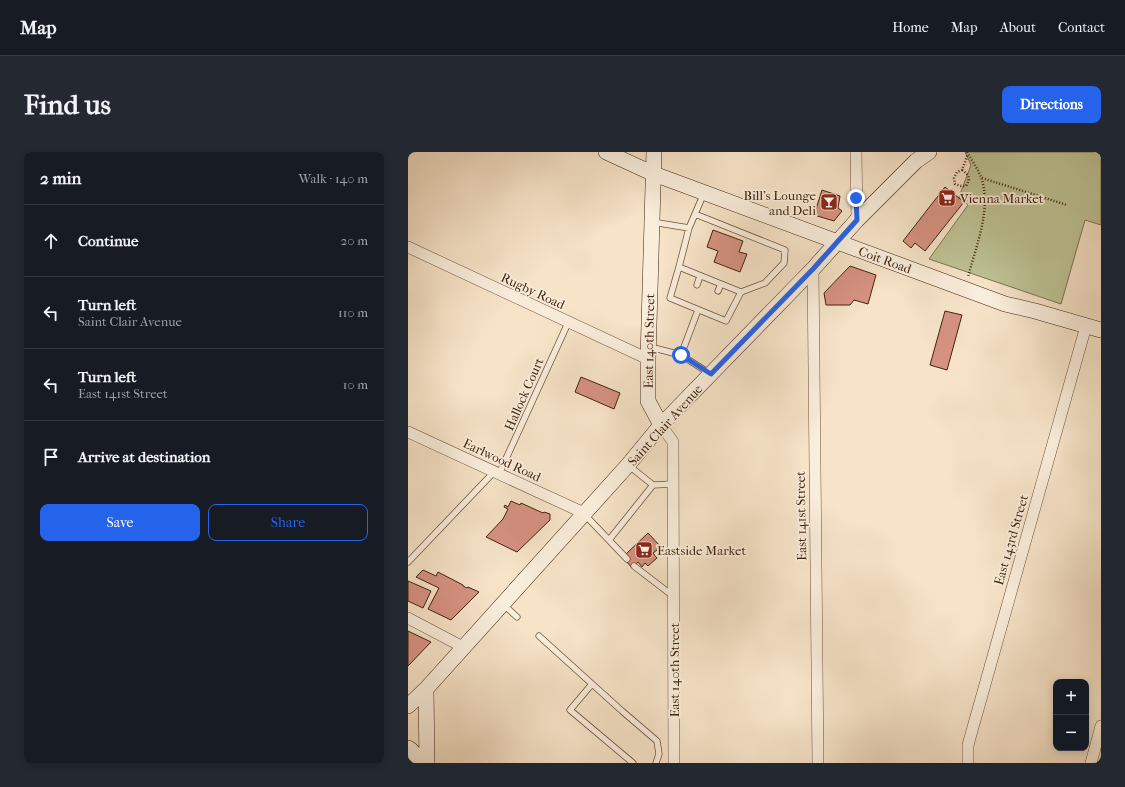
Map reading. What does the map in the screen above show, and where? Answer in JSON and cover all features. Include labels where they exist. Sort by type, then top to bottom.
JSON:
[{"type":"street","name":"Coit Road","points":[[606,152],[654,174],[1005,304],[1101,330]]},
{"type":"street","name":"East 140th Street","points":[[654,152],[648,401],[661,425],[673,442],[674,763]]},
{"type":"street","points":[[856,152],[857,220]]},
{"type":"street","name":"Saint Clair Avenue","points":[[408,706],[426,689],[628,465],[661,425],[813,269],[857,220],[916,161],[929,152]]},
{"type":"street","name":"Rugby Road","points":[[408,247],[568,323],[648,352]]},
{"type":"street","name":"East 141st Street","points":[[813,269],[818,763]]},
{"type":"street","name":"East 143rd Street","points":[[968,763],[968,745],[1086,326]]},
{"type":"street","name":"Earlwood Road","points":[[408,432],[584,513]]},
{"type":"street","points":[[408,618],[463,647]]},
{"type":"street","points":[[426,689],[427,763]]},
{"type":"street","points":[[1091,763],[1101,726]]},
{"type":"street","points":[[408,748],[423,763]]},
{"type":"lane","points":[[704,192],[689,228],[670,298],[726,321],[741,292]]},
{"type":"lane","points":[[679,268],[741,292],[765,283],[784,263],[784,250],[695,214]]},
{"type":"lane","points":[[652,222],[689,228]]},
{"type":"lane","points":[[697,285],[700,276]]},
{"type":"lane","points":[[718,291],[720,284]]},
{"type":"lane","points":[[688,306],[691,300]]},
{"type":"lane","points":[[708,314],[711,307]]},
{"type":"lane","points":[[681,355],[698,310]]},
{"type":"lane","name":"Hallock Court","points":[[408,562],[497,473],[568,323]]},
{"type":"lane","points":[[648,352],[681,355],[711,374]]},
{"type":"lane","points":[[628,465],[653,485],[673,484]]},
{"type":"lane","points":[[609,540],[653,485]]},
{"type":"lane","points":[[584,513],[627,559]]},
{"type":"lane","points":[[634,566],[673,596]]},
{"type":"lane","points":[[502,604],[517,617]]},
{"type":"lane","points":[[539,636],[657,741],[659,754],[656,763]]},
{"type":"lane","points":[[592,684],[570,710],[633,763]]},
{"type":"path","points":[[962,170],[970,177],[966,186],[955,184],[954,178],[957,172],[962,170],[968,153]]},
{"type":"path","points":[[968,153],[981,178],[985,202],[981,227],[968,278]]},
{"type":"path","points":[[981,178],[1067,205]]},
{"type":"green space","points":[[965,152],[1101,152],[1101,225],[1085,220],[1061,304],[929,259],[968,205],[959,197],[971,165]]},
{"type":"building","points":[[945,187],[964,202],[925,251],[915,243],[911,248],[903,241]]},
{"type":"building","name":"Bill's Lounge and Deli","points":[[822,190],[840,196],[838,208],[842,211],[834,221],[814,215]]},
{"type":"building","points":[[713,230],[743,241],[739,252],[747,254],[740,272],[714,262],[718,251],[707,247]]},
{"type":"building","points":[[850,266],[876,275],[868,304],[854,300],[850,305],[826,305],[824,293]]},
{"type":"building","points":[[945,311],[962,315],[947,370],[930,365]]},
{"type":"building","points":[[581,377],[620,393],[614,409],[575,392]]},
{"type":"building","points":[[511,501],[520,505],[521,503],[543,513],[550,514],[550,520],[517,552],[486,537],[503,519],[508,509],[504,507],[505,505],[508,507]]},
{"type":"building","name":"Eastside Market","points":[[648,533],[661,547],[653,553],[657,558],[648,566],[645,563],[642,567],[638,562],[632,568],[626,561],[629,557],[626,554]]},
{"type":"building","points":[[423,570],[436,576],[438,572],[467,588],[468,587],[479,592],[451,620],[428,609],[439,588],[416,577]]},
{"type":"building","points":[[408,581],[431,591],[423,608],[408,601]]},
{"type":"building","points":[[408,631],[431,642],[408,666]]},
{"type":"place","name":"Vienna Market","points":[[947,198]]},
{"type":"place","name":"Bill's Lounge and Deli","points":[[829,202]]},
{"type":"place","name":"Eastside Market","points":[[644,550]]},
{"type":"route","points":[[681,355],[711,374],[813,269],[857,220],[856,198]]}]
